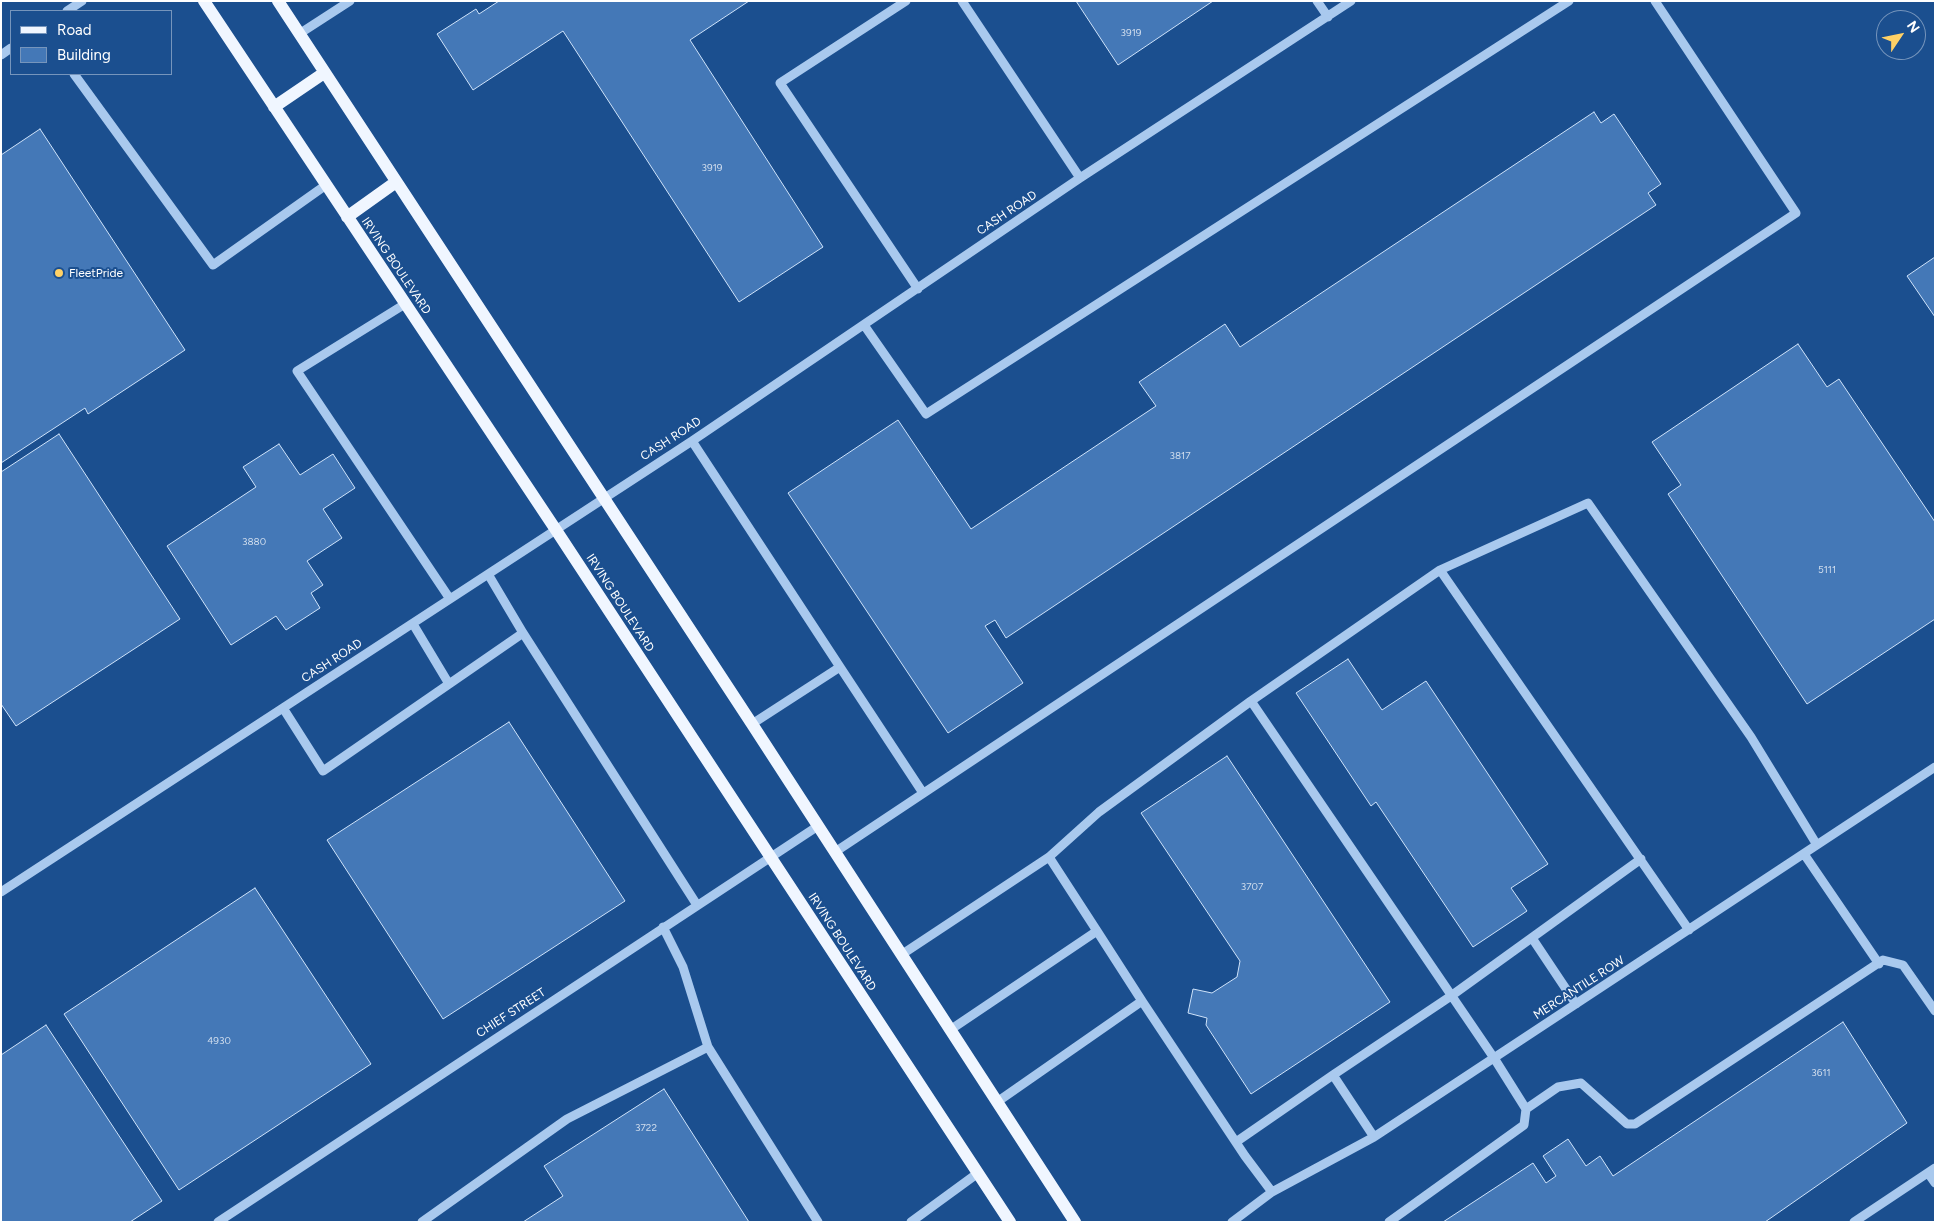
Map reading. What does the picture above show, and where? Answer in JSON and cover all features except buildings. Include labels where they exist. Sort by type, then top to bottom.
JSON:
[{"type":"main road","name":"IRVING BOULEVARD","points":[[204,1],[556,530],[1010,1222]]},
{"type":"main road","points":[[278,1],[752,724],[1075,1222]]},
{"type":"main road","points":[[274,107],[324,73]]},
{"type":"main road","points":[[347,218],[396,182]]},
{"type":"street","points":[[68,10],[82,1]]},
{"type":"street","points":[[299,34],[350,1]]},
{"type":"street","points":[[906,1],[780,83],[918,288]]},
{"type":"street","points":[[962,1],[1080,178]]},
{"type":"street","points":[[1317,1],[1328,17]]},
{"type":"street","name":"CASH ROAD","points":[[2,891],[692,441],[1080,178],[1351,1]]},
{"type":"street","points":[[864,325],[926,414],[1570,1]]},
{"type":"street","points":[[835,852],[1796,213],[1654,1]]},
{"type":"street","points":[[75,75],[213,265],[326,185]]},
{"type":"street","points":[[405,304],[297,371],[450,599]]},
{"type":"street","points":[[692,441],[923,793]]},
{"type":"street","points":[[901,955],[1048,857],[1099,812],[1251,701],[1440,570],[1588,503],[1751,737],[1817,845]]},
{"type":"street","points":[[1440,570],[1689,930]]},
{"type":"street","points":[[488,574],[523,633],[697,905]]},
{"type":"street","points":[[413,624],[449,684]]},
{"type":"street","points":[[283,708],[323,771],[523,633]]},
{"type":"street","points":[[752,724],[840,667]]},
{"type":"street","points":[[1251,701],[1494,1058],[1526,1109],[1524,1125],[1389,1222]]},
{"type":"street","name":"MERCANTILE ROW","points":[[1232,1222],[1272,1192],[1374,1137],[1935,767]]},
{"type":"street","name":"CHIEF STREET","points":[[218,1222],[818,826]]},
{"type":"street","points":[[1804,854],[1879,964]]},
{"type":"street","points":[[1048,857],[1236,1142],[1272,1192]]},
{"type":"street","points":[[1236,1142],[1451,996],[1641,860]]},
{"type":"street","points":[[663,927],[683,967],[708,1047],[818,1222]]},
{"type":"street","points":[[950,1030],[1097,931]]},
{"type":"street","points":[[1532,938],[1576,1004]]},
{"type":"street","points":[[1526,1109],[1558,1087],[1581,1083],[1627,1124],[1636,1124],[1883,960],[1903,965],[1935,1010]]},
{"type":"street","points":[[997,1102],[1142,1001]]},
{"type":"street","points":[[422,1222],[567,1119],[708,1047]]},
{"type":"street","points":[[1333,1075],[1374,1137]]},
{"type":"street","points":[[1854,1222],[1931,1170],[1935,1183]]},
{"type":"street","points":[[911,1222],[978,1173]]},
{"type":"place","name":"FleetPride","points":[[59,273]]}]
